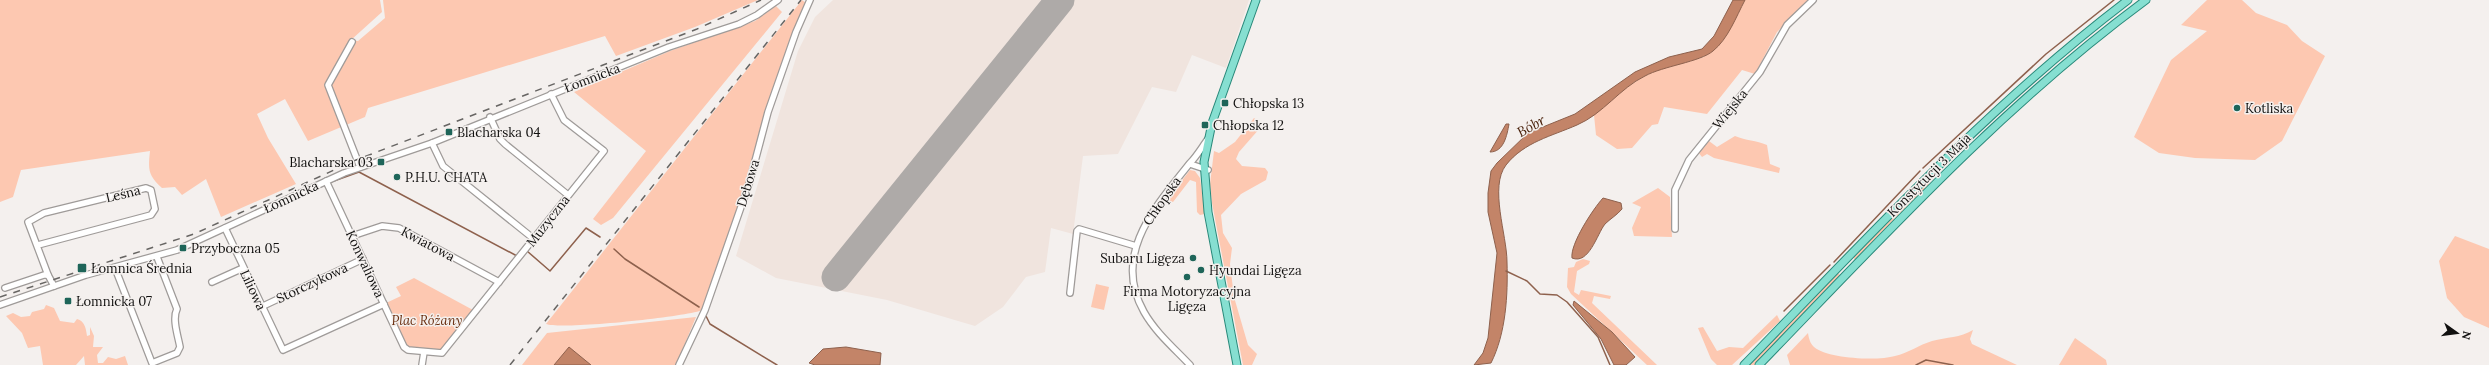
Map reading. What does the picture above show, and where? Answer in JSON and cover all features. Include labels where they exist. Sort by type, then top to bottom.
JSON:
[{"type":"main road","points":[[1237,365],[1208,212],[1206,170],[1208,139],[1256,0]]},
{"type":"main road","name":"Konstytucji 3 Maja","points":[[1744,365],[1964,140],[2054,59],[2128,0]]},
{"type":"main road","points":[[1759,365],[1967,152],[2062,66],[2146,0]]},
{"type":"street","name":"Łomnicka","points":[[0,305],[54,286],[157,257],[360,167],[432,143],[490,117],[669,47],[746,21],[778,0]]},
{"type":"street","name":"Dębowa","points":[[679,365],[705,310],[749,184],[770,107],[796,32],[810,0]]},
{"type":"street","name":"Wiejska","points":[[1675,228],[1675,190],[1689,160],[1756,76],[1786,25],[1813,0]]},
{"type":"street","points":[[352,42],[328,85],[360,167]]},
{"type":"street","name":"Muzyczna","points":[[424,352],[442,353],[604,151],[564,120],[551,94]]},
{"type":"street","points":[[490,117],[500,139],[568,195]]},
{"type":"street","name":"Chłopska","points":[[1190,365],[1155,328],[1139,300],[1134,272],[1136,246],[1143,227],[1156,206],[1208,139]]},
{"type":"street","points":[[432,143],[443,166],[534,239]]},
{"type":"street","name":"Chłopska","points":[[1190,164],[1206,170]]},
{"type":"street","name":"Konwaliowa","points":[[326,181],[404,347],[424,352]]},
{"type":"street","name":"Leśna","points":[[38,245],[151,215],[155,208],[151,190],[146,188],[36,216],[28,222],[38,245],[48,275],[54,286]]},
{"type":"street","name":"Kwiatowa","points":[[352,236],[382,226],[399,228],[499,282]]},
{"type":"street","name":"Liliowa","points":[[225,228],[283,350],[384,304]]},
{"type":"street","points":[[1070,293],[1077,230],[1079,229],[1111,237],[1136,246]]},
{"type":"street","points":[[114,268],[152,363],[177,354],[180,347],[175,321],[177,309],[157,257]]},
{"type":"street","name":"Storczykowa","points":[[261,306],[363,259]]},
{"type":"street","points":[[212,282],[243,268]]},
{"type":"street","points":[[5,288],[48,275]]},
{"type":"street","points":[[422,365],[424,352]]},
{"type":"shaded area","points":[[833,0],[1249,0],[1226,68],[1192,55],[1176,92],[1152,87],[1118,154],[1083,156],[1073,234],[1051,228],[1045,272],[1026,277],[1003,307],[975,326],[887,300],[776,278],[736,256],[798,51],[815,17]]},
{"type":"shaded area","points":[[1733,0],[1745,0],[1727,34],[1713,51],[1691,61],[1661,69],[1645,76],[1627,87],[1603,108],[1586,120],[1530,145],[1513,157],[1506,165],[1501,174],[1499,186],[1500,212],[1507,262],[1507,287],[1503,327],[1491,363],[1474,365],[1483,353],[1488,338],[1497,253],[1488,212],[1488,193],[1491,171],[1497,163],[1528,133],[1575,114],[1635,72],[1669,57],[1702,49],[1714,36]]},
{"type":"shaded area","points":[[1506,124],[1509,124],[1502,146],[1495,151],[1490,152]]},
{"type":"shaded area","points":[[1603,198],[1621,203],[1622,209],[1605,224],[1588,253],[1578,259],[1572,258],[1572,252],[1578,236],[1588,218]]},
{"type":"shaded area","points":[[1574,301],[1612,332],[1635,357],[1626,365],[1614,365],[1601,339],[1573,305]]},
{"type":"shaded area","points":[[569,347],[591,365],[554,365]]},
{"type":"shaded area","points":[[846,347],[881,353],[880,365],[815,365],[809,363],[823,349]]},
{"type":"green space","points":[[0,0],[380,0],[382,12],[351,40],[358,41],[385,18],[383,0],[758,0],[695,27],[616,56],[605,36],[368,108],[365,117],[308,141],[285,99],[257,114],[268,138],[296,184],[221,217],[206,179],[182,195],[175,187],[162,188],[150,172],[150,151],[21,170],[13,197],[0,202]]},
{"type":"green space","points":[[802,0],[806,3],[765,114],[745,187],[703,310],[673,316],[624,322],[575,325],[546,324]]},
{"type":"green space","points":[[1745,0],[1810,0],[1777,32],[1755,74],[1742,70],[1707,114],[1664,107],[1658,124],[1652,125],[1632,148],[1617,149],[1596,135],[1594,115],[1625,89],[1645,76],[1659,70],[1701,58],[1708,54],[1714,49],[1726,33]]},
{"type":"green space","points":[[2207,0],[2242,0],[2256,13],[2287,25],[2302,41],[2325,56],[2282,141],[2255,160],[2195,158],[2159,153],[2134,137],[2171,60],[2207,31],[2181,25]]},
{"type":"green space","points":[[776,6],[782,12],[613,218],[601,225],[593,219],[646,151],[574,92],[670,51],[755,21]]},
{"type":"green space","points":[[1254,118],[1258,121],[1260,128],[1239,152],[1236,159],[1242,166],[1265,168],[1268,172],[1266,180],[1241,194],[1221,215],[1223,233],[1232,248],[1230,264],[1234,297],[1248,345],[1257,354],[1252,365],[1243,365],[1212,203],[1210,184],[1214,151],[1219,153],[1235,142]]},
{"type":"green space","points":[[1735,136],[1767,145],[1770,164],[1780,168],[1779,173],[1714,158],[1707,154],[1702,157],[1698,152],[1709,141],[1717,147]]},
{"type":"green space","points":[[1190,170],[1195,171],[1200,178],[1205,214],[1200,215],[1197,212],[1196,182],[1190,180],[1173,202],[1167,200]]},
{"type":"green space","points":[[1927,178],[1931,183],[1856,261],[1852,256]]},
{"type":"green space","points":[[1658,188],[1670,197],[1672,237],[1634,236],[1632,228],[1641,207],[1632,203]]},
{"type":"green space","points":[[2455,236],[2489,249],[2489,328],[2464,317],[2447,298],[2439,261]]},
{"type":"green space","points":[[1583,259],[1590,261],[1589,264],[1577,271],[1574,292],[1579,295],[1581,290],[1611,296],[1610,299],[1594,296],[1592,303],[1657,365],[1647,365],[1571,294],[1567,287],[1568,268],[1574,267],[1576,262]]},
{"type":"green space","points":[[1837,272],[1841,276],[1756,365],[1747,365]]},
{"type":"green space","name":"Plac Różany","points":[[414,278],[473,310],[440,352],[408,347],[386,303],[401,296],[396,287]]},
{"type":"green space","points":[[1096,284],[1109,287],[1104,310],[1091,307]]},
{"type":"green space","points":[[46,305],[54,308],[60,321],[74,323],[77,319],[80,320],[86,328],[87,336],[90,335],[90,327],[94,336],[93,347],[103,347],[97,355],[98,363],[103,363],[108,357],[116,359],[125,356],[128,365],[85,365],[84,356],[76,365],[43,365],[40,346],[28,348],[22,333],[6,316],[13,313],[21,317],[30,316],[32,312],[44,309]]},
{"type":"green space","points":[[1777,315],[1780,321],[1732,365],[1717,365],[1711,359],[1698,328],[1703,327],[1717,351],[1729,347],[1743,348]]},
{"type":"green space","points":[[696,317],[676,365],[522,365],[547,333]]},
{"type":"green space","points":[[1973,330],[1970,339],[1972,344],[2017,365],[1790,365],[1787,355],[1808,333],[1809,339],[1814,347],[1821,351],[1841,356],[1866,359],[1887,358],[1900,355],[1932,341],[1958,336]]},
{"type":"green space","points":[[2075,338],[2106,360],[2107,365],[2059,365]]},
{"type":"waterway","points":[[1923,168],[2046,54],[2114,0]]},
{"type":"waterway","points":[[1834,262],[1920,171]]},
{"type":"waterway","points":[[331,182],[359,172],[517,256]]},
{"type":"waterway","points":[[527,251],[550,271],[586,228],[600,237]]},
{"type":"waterway","points":[[614,249],[625,259],[699,307]]},
{"type":"waterway","points":[[1784,311],[1830,265]]},
{"type":"waterway","points":[[1506,271],[1527,281],[1540,294],[1557,295],[1567,302],[1598,337],[1610,365]]},
{"type":"waterway","points":[[706,316],[710,324],[777,365]]},
{"type":"waterway","points":[[1916,365],[1926,360],[1953,365]]},
{"type":"runway","points":[[836,277],[1060,0]]},
{"type":"railway","points":[[0,297],[194,234],[356,160],[697,29],[761,0]]},
{"type":"railway","points":[[510,365],[801,0]]},
{"type":"place","name":"Chłopska 13","points":[[1225,103]]},
{"type":"place","name":"Kotliska","points":[[2237,108]]},
{"type":"place","name":"Chłopska 12","points":[[1205,125]]},
{"type":"place","name":"Blacharska 04","points":[[449,132]]},
{"type":"place","name":"Blacharska 03","points":[[381,162]]},
{"type":"place","name":"P.H.U. CHATA","points":[[397,177]]},
{"type":"place","name":"Przyboczna 05","points":[[183,248]]},
{"type":"place","name":"Subaru Ligęza","points":[[1193,258]]},
{"type":"place","name":"Łomnica Średnia","points":[[82,268]]},
{"type":"place","name":"Hyundai Ligęza","points":[[1201,270]]},
{"type":"place","name":"Firma Motoryzacyjna Ligęza","points":[[1187,277]]},
{"type":"place","name":"Łomnicka 07","points":[[68,301]]},
{"type":"water label","name":"Bóbr","points":[[1531,126]]}]
